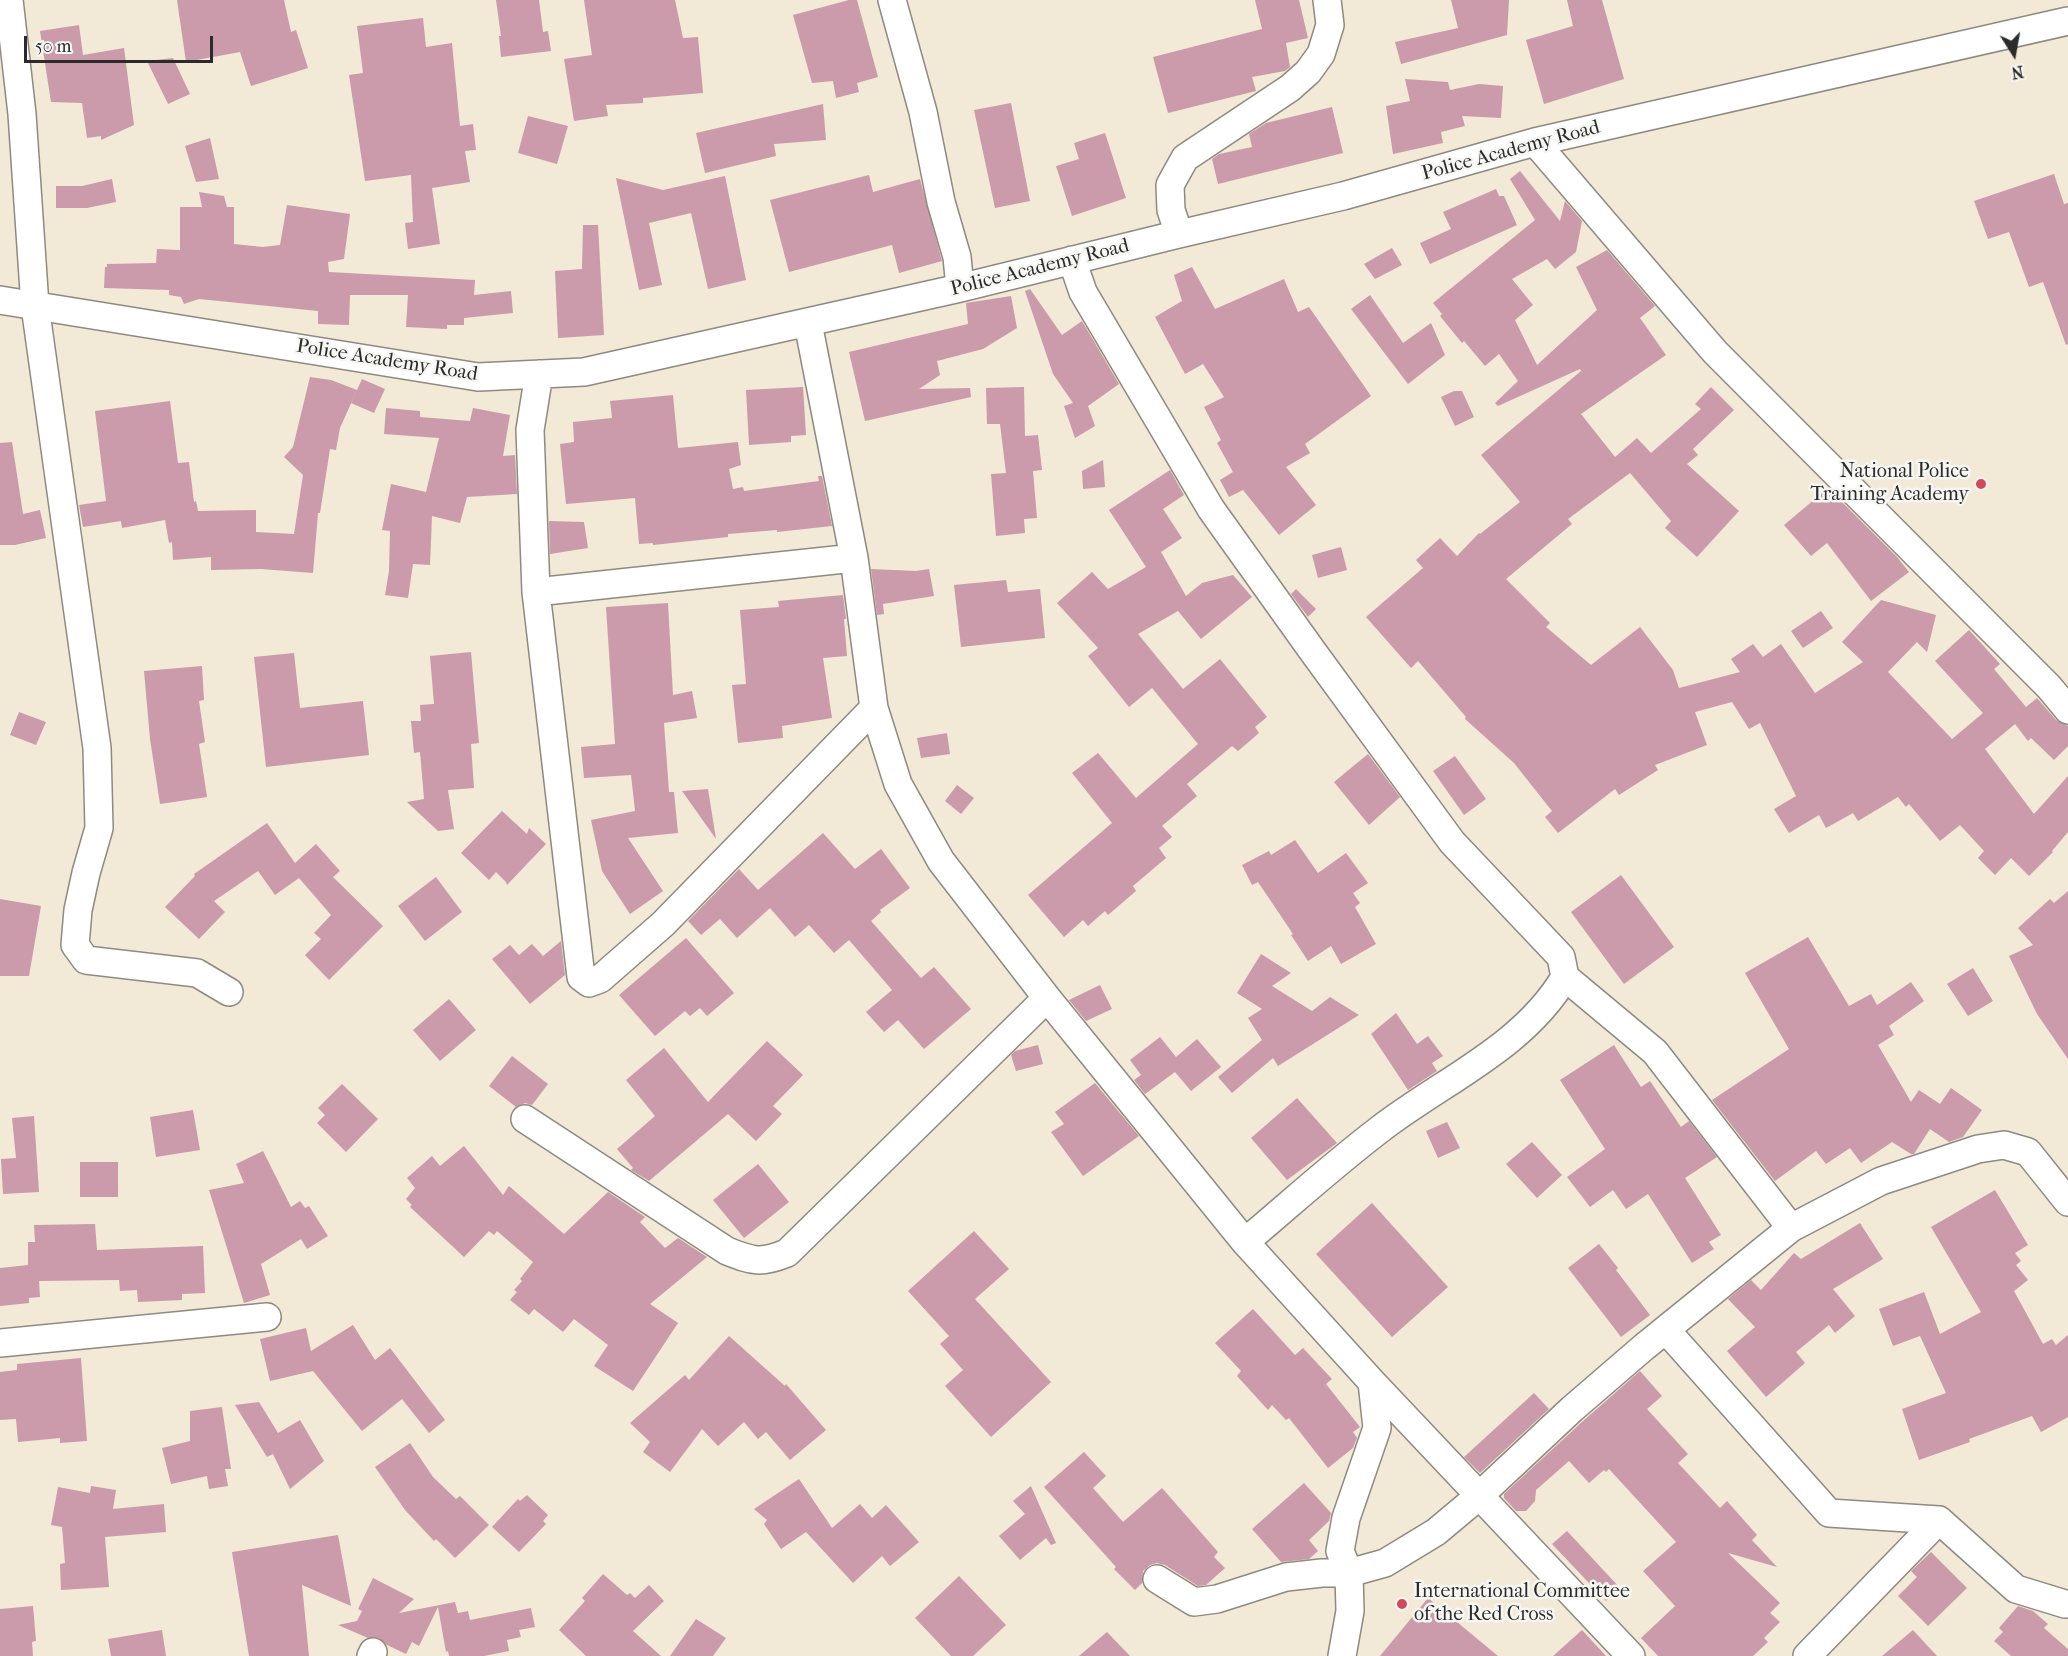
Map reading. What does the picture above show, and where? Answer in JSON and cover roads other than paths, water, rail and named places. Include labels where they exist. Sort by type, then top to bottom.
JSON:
[{"type":"street","points":[[9,0],[22,114],[34,306],[97,747],[99,828],[78,910],[75,945],[86,960],[197,973],[229,992]]},
{"type":"street","points":[[892,0],[923,112],[942,202],[957,258],[960,288]]},
{"type":"street","points":[[1179,234],[1171,210],[1170,184],[1185,158],[1290,88],[1308,72],[1321,54],[1330,25],[1327,0]]},
{"type":"street","name":"Police Academy Road","points":[[0,300],[478,376],[584,372],[960,288],[1343,196],[1535,142],[2068,21]]},
{"type":"street","points":[[1535,142],[1715,352],[2049,687],[2068,710]]},
{"type":"street","points":[[1072,260],[1083,292],[1211,509],[1452,842],[1561,957],[1565,977],[1655,1052],[1791,1227]]},
{"type":"street","points":[[808,322],[854,558],[874,708],[898,784],[941,861],[1047,998],[1245,1242],[1372,1382],[1631,1656]]},
{"type":"street","points":[[539,374],[530,430],[536,592],[580,977],[589,982],[600,979],[663,924],[874,708]]},
{"type":"street","points":[[536,592],[854,558]]},
{"type":"street","points":[[1245,1242],[1379,1129],[1506,1043],[1554,995],[1565,977]]},
{"type":"street","points":[[525,1119],[727,1251],[754,1261],[773,1259],[787,1253],[1047,998]]},
{"type":"street","points":[[1157,1579],[1194,1602],[1217,1599],[1286,1577],[1349,1573],[1385,1563],[1436,1532],[1479,1496],[1572,1409],[1791,1227],[1881,1181],[1978,1149],[2004,1145],[2028,1152],[2068,1202]]},
{"type":"street","points":[[0,1343],[267,1317]]},
{"type":"street","points":[[1666,1330],[1829,1513],[1939,1520],[2016,1589],[2066,1604]]},
{"type":"street","points":[[1347,1653],[1350,1611],[1349,1573],[1340,1551],[1346,1518],[1377,1428],[1372,1382]]},
{"type":"street","points":[[1807,1656],[1939,1520]]},
{"type":"place","name":"National Police Training Academy","points":[[1981,484]]},
{"type":"place","name":"International Committee of the Red Cross","points":[[1402,1604]]}]
